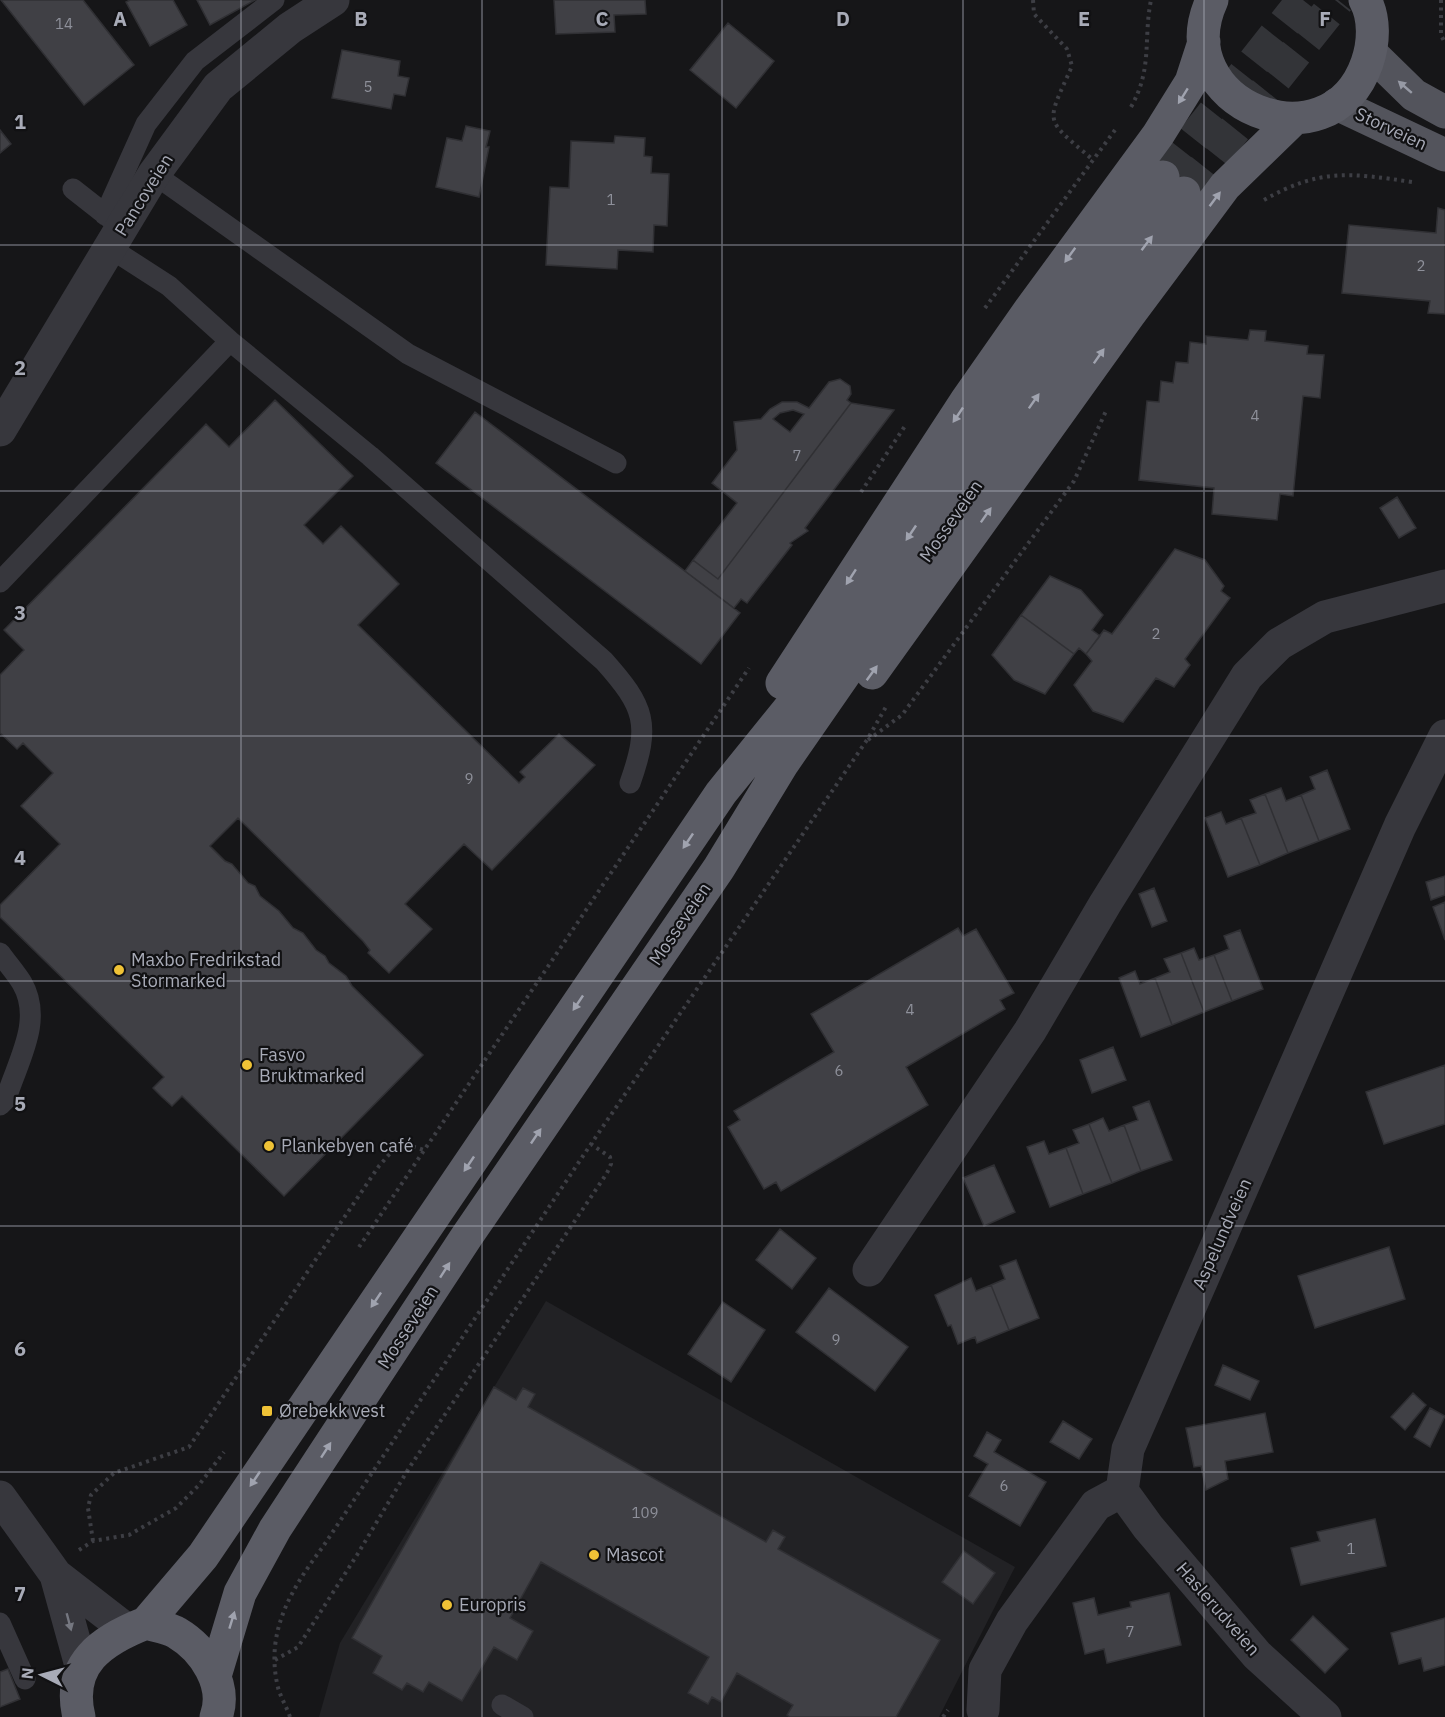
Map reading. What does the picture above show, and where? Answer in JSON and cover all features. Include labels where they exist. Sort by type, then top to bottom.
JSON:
[{"type":"highway","points":[[1212,0],[1204,26],[1204,42],[1214,74],[1234,99],[1262,115],[1294,119],[1317,114],[1337,104],[1353,90],[1364,72],[1373,19]]},
{"type":"highway","points":[[721,793],[783,681],[942,438],[1029,311],[1158,135],[1191,82],[1204,42]]},
{"type":"highway","points":[[719,868],[800,773],[1129,315],[1225,186],[1294,119]]},
{"type":"highway","name":"Mosseveien","points":[[82,1669],[104,1642],[136,1627],[203,1556],[721,793],[801,694],[1000,403],[1173,185],[1049,379],[790,754],[719,868],[467,1236],[275,1529],[240,1593],[215,1676]]},
{"type":"highway","points":[[136,1627],[175,1632],[196,1647],[215,1676],[219,1694],[216,1717]]},
{"type":"highway","points":[[79,1717],[75,1699],[82,1669]]},
{"type":"main road","points":[[1373,19],[1414,95],[1445,112]]},
{"type":"main road","name":"Storveien","points":[[1337,104],[1445,155]]},
{"type":"street","name":"Pancoveien","points":[[0,430],[113,230],[218,87],[290,27],[333,0]]},
{"type":"street","points":[[869,1270],[1030,1031],[1111,894],[1247,676],[1279,644],[1325,617],[1445,586]]},
{"type":"street","name":"Aspelundveien","points":[[1122,1491],[1128,1449],[1400,826],[1437,779],[1445,736]]},
{"type":"street","points":[[982,1710],[985,1670],[1012,1621],[1095,1506],[1122,1491]]},
{"type":"street","name":"Haslerudveien","points":[[1122,1491],[1148,1527],[1257,1655],[1325,1717]]},
{"type":"street","points":[[3,1508],[56,1575],[136,1627]]},
{"type":"street","points":[[56,1575],[82,1669]]},
{"type":"lane","points":[[113,230],[146,124],[195,61],[274,0]]},
{"type":"lane","points":[[154,174],[408,354],[616,463]]},
{"type":"lane","points":[[73,189],[169,286],[230,341],[370,456],[604,661],[625,684],[637,704],[641,719],[643,736],[630,783]]},
{"type":"lane","points":[[0,582],[230,341]]},
{"type":"lane","points":[[0,953],[22,983],[30,1004],[31,1024],[6,1099],[0,1105]]},
{"type":"lane","points":[[0,1623],[25,1679]]},
{"type":"lane","points":[[502,1705],[523,1717]]},
{"type":"path","points":[[1033,0],[1034,14],[1067,49],[1072,66],[1052,112],[1055,128],[1092,159]]},
{"type":"path","points":[[1441,0],[1441,35],[1445,44]]},
{"type":"path","points":[[1260,202],[1283,189],[1333,174],[1365,175],[1412,182]]},
{"type":"path","points":[[290,1717],[277,1683],[276,1634],[297,1581],[322,1548],[591,1144],[867,740],[902,715],[1074,481],[1111,402]]},
{"type":"path","points":[[93,1541],[88,1508],[91,1495],[114,1473],[189,1447],[379,1166],[393,1150],[405,1144],[415,1145],[424,1150]]},
{"type":"path","points":[[275,1660],[298,1647],[409,1468],[607,1173],[611,1164],[610,1157],[591,1144]]},
{"type":"path","points":[[56,1575],[79,1551],[93,1541],[129,1535],[176,1508],[199,1485],[224,1452]]},
{"type":"shaded area","points":[[546,1301],[1015,1567],[939,1717],[319,1717],[340,1643]]},
{"type":"building","points":[[1,0],[83,0],[134,65],[84,105]]},
{"type":"building","points":[[130,0],[173,0],[187,25],[150,46],[126,2]]},
{"type":"building","points":[[197,0],[255,0],[210,25]]},
{"type":"building","points":[[554,0],[645,0],[646,14],[614,15],[615,32],[556,34]]},
{"type":"building","points":[[728,23],[774,61],[736,108],[690,70]]},
{"type":"building","points":[[342,50],[400,61],[398,76],[409,78],[405,96],[394,94],[391,109],[332,98]]},
{"type":"building","points":[[466,126],[490,131],[479,197],[436,187],[447,138],[462,141]]},
{"type":"building","points":[[0,130],[11,144],[0,153]]},
{"type":"building","points":[[615,136],[645,138],[644,156],[652,157],[651,173],[669,174],[667,226],[654,225],[653,252],[618,250],[617,269],[546,265],[550,187],[569,188],[571,141],[614,143]]},
{"type":"building","points":[[1438,208],[1445,210],[1445,314],[1428,313],[1430,301],[1342,293],[1349,225],[1436,233]]},
{"type":"building","points":[[1250,330],[1266,331],[1265,341],[1308,346],[1307,354],[1324,355],[1320,398],[1303,396],[1293,496],[1280,494],[1277,520],[1212,514],[1214,488],[1139,480],[1147,401],[1159,402],[1161,381],[1173,383],[1176,362],[1188,363],[1190,342],[1206,344],[1206,336],[1248,340]]},
{"type":"building","points":[[840,379],[850,386],[851,394],[847,400],[851,403],[718,579],[693,560],[737,503],[712,483],[737,450],[734,422],[761,419],[770,409],[782,402],[797,402],[809,408],[829,382]],"holes":[[[793,410],[804,414],[790,432],[773,419],[780,413]]]},
{"type":"building","points":[[275,400],[353,476],[304,525],[323,544],[341,526],[399,584],[358,625],[519,783],[525,777],[520,772],[559,734],[595,765],[492,870],[464,844],[405,904],[432,929],[389,973],[368,953],[370,950],[363,941],[238,818],[210,846],[225,861],[232,864],[248,883],[255,886],[260,896],[279,911],[293,928],[303,933],[316,950],[346,976],[352,986],[423,1055],[284,1196],[182,1096],[172,1106],[162,1097],[153,1088],[164,1077],[0,917],[0,905],[60,844],[21,806],[53,773],[23,743],[17,749],[0,733],[0,675],[24,650],[4,630],[206,424],[229,447]]},
{"type":"building","points":[[851,403],[894,410],[805,528],[808,531],[790,543],[792,545],[747,603],[741,599],[734,608],[685,571],[693,560],[718,579]]},
{"type":"building","points":[[475,412],[740,613],[701,664],[436,463]]},
{"type":"building","points":[[1397,497],[1416,528],[1399,538],[1380,508]]},
{"type":"building","points":[[1175,549],[1205,560],[1224,586],[1221,591],[1230,598],[1185,659],[1190,665],[1174,687],[1156,678],[1123,722],[1093,711],[1074,685],[1092,661],[1086,654],[1104,630],[1112,634]]},
{"type":"building","points":[[1050,576],[1081,590],[1103,615],[1092,630],[1100,636],[1086,654],[1079,648],[1074,654],[1021,615]]},
{"type":"building","points":[[1021,615],[1074,654],[1045,694],[1014,680],[992,655]]},
{"type":"building","points":[[1327,770],[1350,829],[1319,841],[1301,795],[1315,789],[1310,777]]},
{"type":"building","points":[[1281,788],[1286,801],[1301,795],[1319,841],[1288,853],[1265,794]]},
{"type":"building","points":[[1265,794],[1288,853],[1260,865],[1241,818],[1256,813],[1250,800]]},
{"type":"building","points":[[1221,812],[1226,824],[1241,818],[1260,865],[1228,877],[1205,818]]},
{"type":"building","points":[[1445,876],[1445,895],[1431,900],[1426,882]]},
{"type":"building","points":[[1154,888],[1167,921],[1152,927],[1139,894]]},
{"type":"building","points":[[1445,902],[1445,940],[1433,907]]},
{"type":"building","points":[[958,928],[963,936],[976,929],[1014,993],[1000,1000],[1005,1009],[906,1067],[928,1105],[781,1191],[776,1182],[764,1189],[728,1127],[740,1120],[734,1111],[834,1052],[811,1014]]},
{"type":"building","points":[[1240,930],[1263,989],[1232,1001],[1214,955],[1229,949],[1224,936]]},
{"type":"building","points":[[1194,948],[1199,960],[1214,955],[1232,1001],[1204,1012],[1181,953]]},
{"type":"building","points":[[1181,953],[1204,1012],[1172,1025],[1155,978],[1170,972],[1164,959]]},
{"type":"building","points":[[1135,971],[1140,984],[1155,978],[1172,1025],[1141,1037],[1119,978]]},
{"type":"building","points":[[1113,1047],[1126,1080],[1092,1093],[1080,1060]]},
{"type":"building","points":[[1445,1065],[1445,1124],[1384,1144],[1366,1092]]},
{"type":"building","points":[[1149,1101],[1172,1160],[1141,1171],[1124,1125],[1138,1120],[1133,1107]]},
{"type":"building","points":[[1103,1118],[1109,1131],[1124,1125],[1141,1171],[1112,1183],[1089,1124]]},
{"type":"building","points":[[1089,1124],[1112,1183],[1083,1194],[1066,1148],[1079,1143],[1073,1130]]},
{"type":"building","points":[[1044,1141],[1049,1154],[1066,1148],[1083,1194],[1050,1207],[1027,1147]]},
{"type":"building","points":[[994,1165],[1015,1212],[984,1226],[963,1178]]},
{"type":"building","points":[[780,1229],[816,1258],[792,1289],[756,1260]]},
{"type":"building","points":[[1389,1247],[1405,1299],[1315,1328],[1298,1276]]},
{"type":"building","points":[[1016,1260],[1039,1318],[1009,1330],[991,1285],[1005,1279],[1000,1266]]},
{"type":"building","points":[[971,1278],[976,1291],[991,1285],[1009,1330],[977,1343],[975,1337],[958,1344],[935,1295]]},
{"type":"building","points":[[829,1288],[908,1347],[875,1391],[796,1332]]},
{"type":"building","points":[[723,1302],[765,1330],[731,1382],[688,1354]]},
{"type":"building","points":[[1223,1365],[1259,1381],[1250,1400],[1215,1385]]},
{"type":"building","name":"Mascot","points":[[494,1387],[516,1400],[523,1388],[535,1394],[528,1407],[766,1542],[773,1530],[785,1537],[778,1549],[940,1640],[896,1717],[790,1717],[787,1715],[793,1705],[737,1673],[721,1702],[712,1697],[708,1704],[688,1693],[709,1657],[541,1562],[510,1618],[533,1631],[517,1660],[494,1647],[462,1701],[429,1682],[423,1692],[407,1683],[402,1690],[373,1673],[382,1656],[352,1638]]},
{"type":"building","points":[[1413,1393],[1426,1405],[1405,1430],[1391,1417]]},
{"type":"building","points":[[1430,1408],[1445,1416],[1430,1447],[1414,1437]]},
{"type":"building","points":[[1265,1413],[1273,1452],[1225,1461],[1228,1479],[1206,1490],[1201,1466],[1194,1467],[1186,1428]]},
{"type":"building","points":[[1063,1421],[1092,1439],[1079,1459],[1050,1442]]},
{"type":"building","points":[[987,1432],[1001,1440],[994,1452],[1046,1482],[1020,1526],[969,1496],[988,1464],[974,1456]]},
{"type":"building","points":[[1375,1519],[1386,1566],[1301,1585],[1291,1548],[1320,1541],[1317,1532]]},
{"type":"building","points":[[964,1551],[995,1573],[973,1604],[942,1582]]},
{"type":"building","points":[[1169,1593],[1181,1645],[1107,1663],[1104,1649],[1085,1654],[1073,1603],[1094,1598],[1098,1615],[1131,1607],[1130,1602]]},
{"type":"building","points":[[1313,1616],[1348,1649],[1325,1673],[1291,1640]]},
{"type":"building","points":[[1445,1618],[1445,1665],[1424,1671],[1421,1658],[1399,1664],[1391,1633]]},
{"type":"building","points":[[8,1669],[20,1699],[0,1707],[0,1672]]},
{"type":"tunnel","points":[[1163,177],[1303,0]]},
{"type":"tunnel","points":[[1184,193],[1338,0]]},
{"type":"place","name":"Maxbo Fredrikstad Stormarked","points":[[119,970]]},
{"type":"place","name":"Fasvo Bruktmarked","points":[[247,1065]]},
{"type":"place","name":"Plankebyen café","points":[[269,1146]]},
{"type":"place","name":"Ørebekk vest","points":[[267,1411]]},
{"type":"place","name":"Mascot","points":[[594,1555]]},
{"type":"place","name":"Europris","points":[[447,1605]]}]
